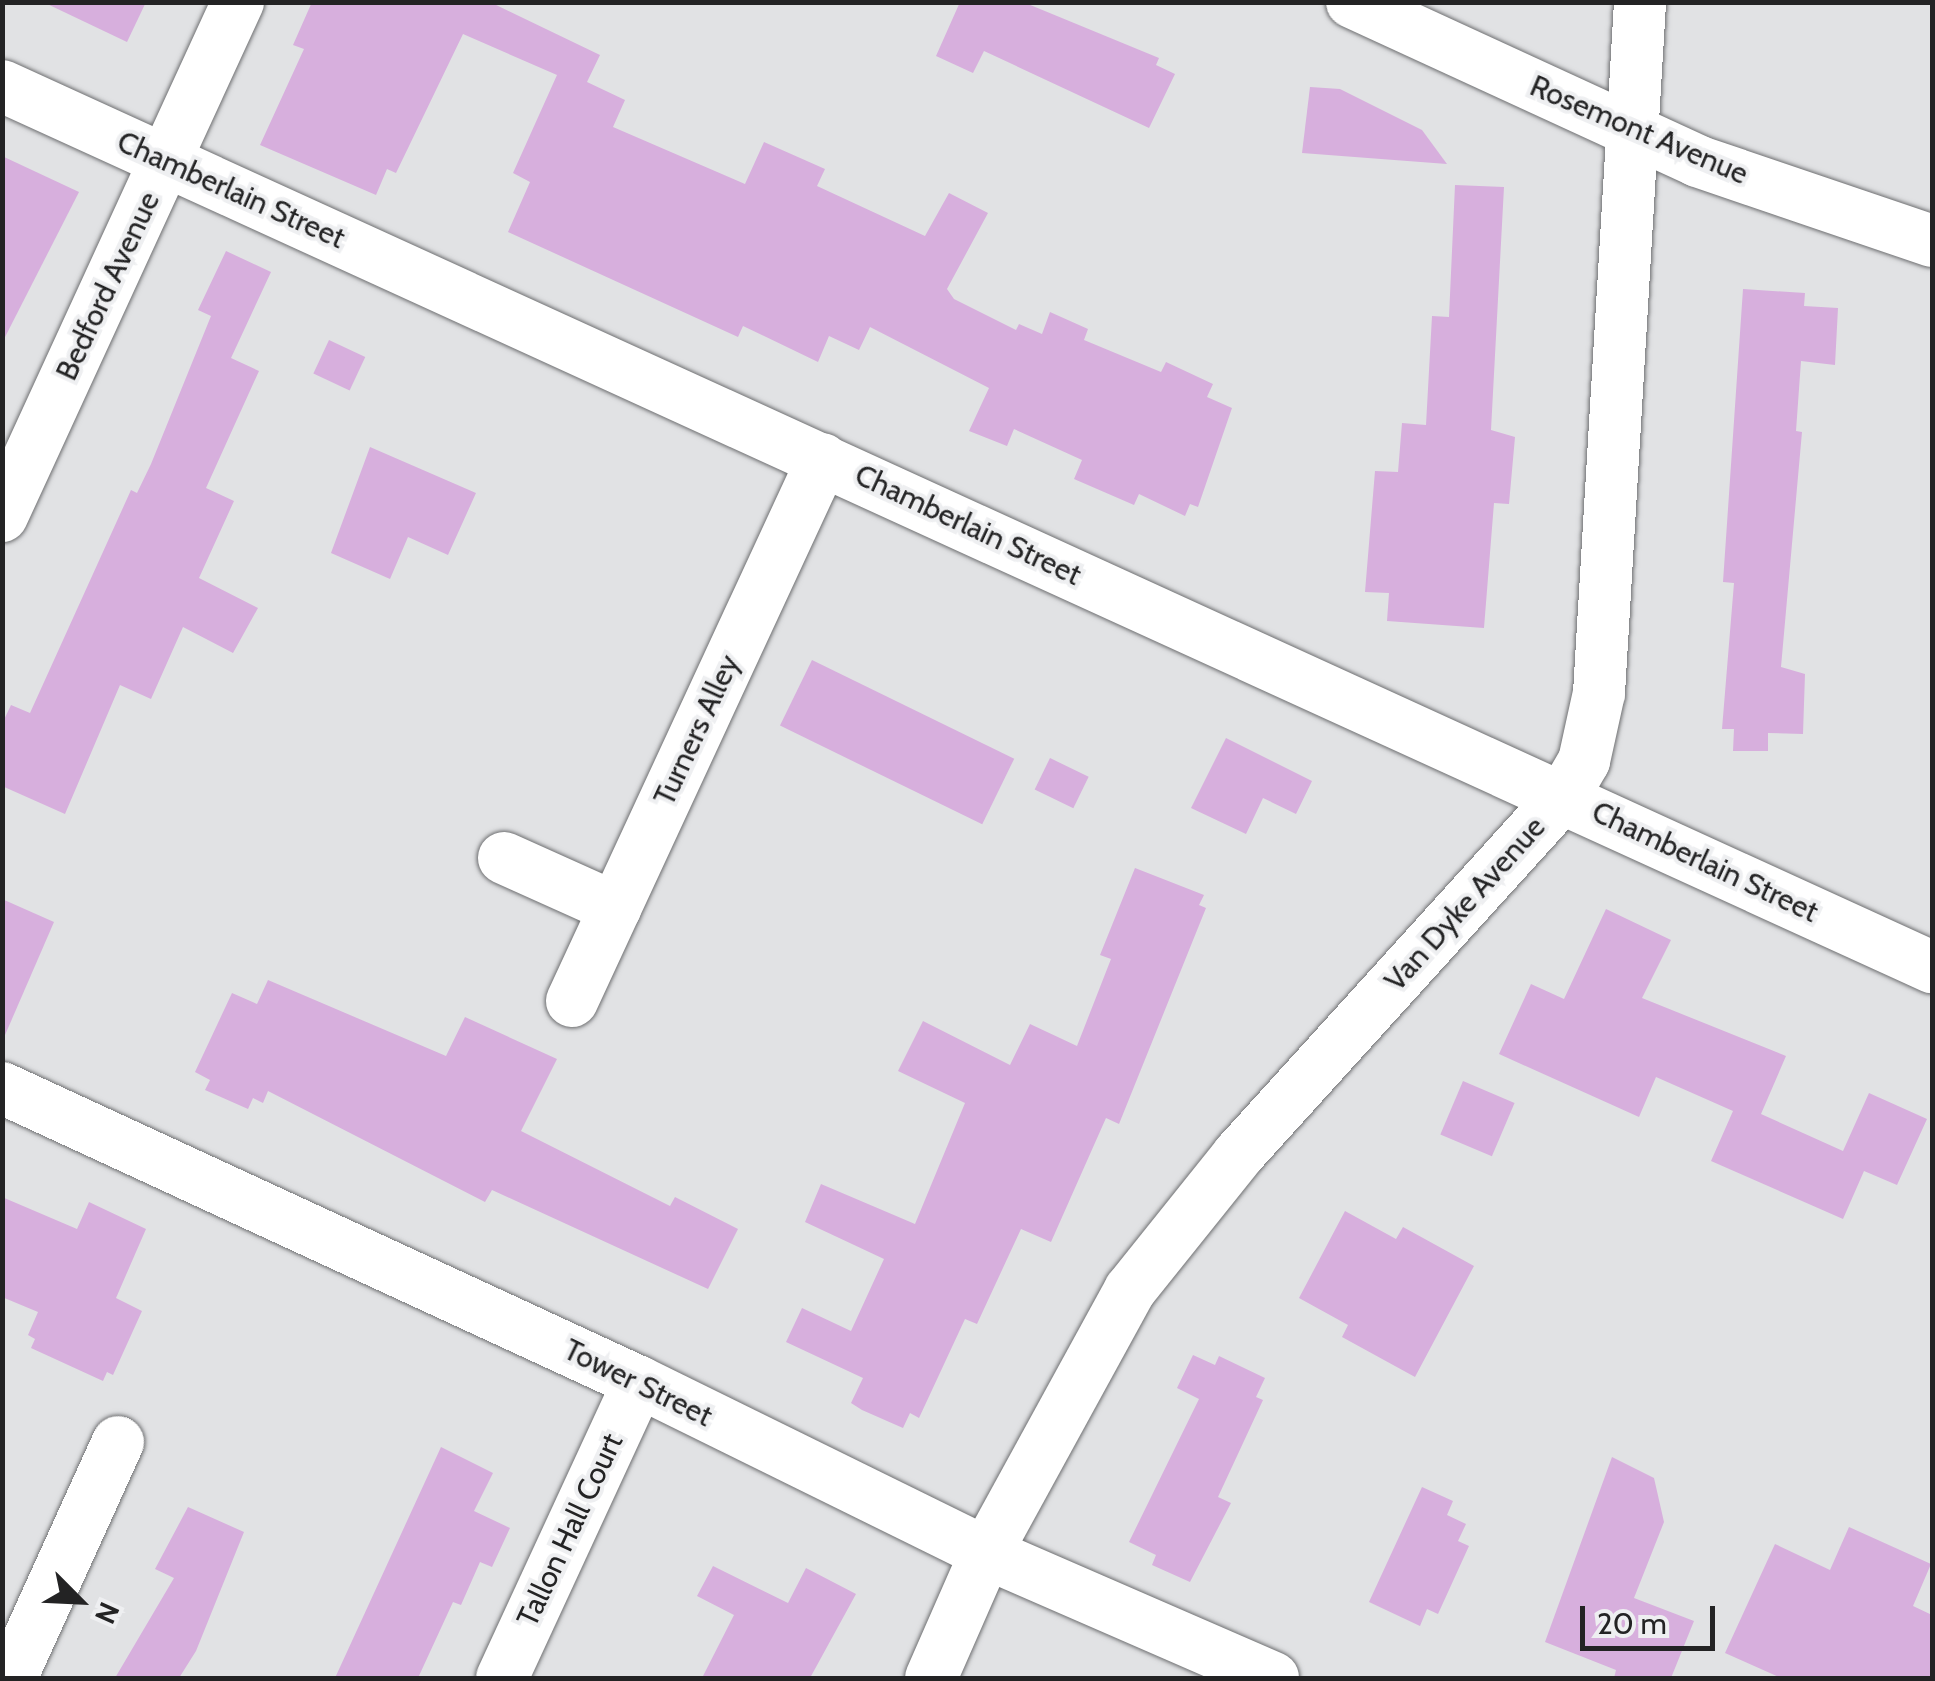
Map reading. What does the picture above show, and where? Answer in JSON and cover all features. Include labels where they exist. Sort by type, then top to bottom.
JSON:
[{"type":"street","name":"Bedford Avenue","points":[[2,516],[238,2]]},
{"type":"street","name":"Rosemont Avenue","points":[[1352,2],[1697,162],[1932,241]]},
{"type":"street","name":"Van Dyke Avenue","points":[[931,1678],[986,1554],[1100,1338],[1163,1244],[1563,797],[1590,746],[1599,693],[1640,2]]},
{"type":"street","name":"Chamberlain Street","points":[[2,86],[1932,967]]},
{"type":"street","name":"Turners Alley","points":[[572,1002],[823,459]]},
{"type":"street","points":[[504,858],[615,908]]},
{"type":"street","name":"Tower Street","points":[[2,1088],[639,1382],[986,1554],[1274,1678]]},
{"type":"street","name":"Tallon Hall Court","points":[[502,1678],[639,1382]]},
{"type":"street","points":[[11,1678],[118,1442]]},
{"type":"building","points":[[43,2],[146,2],[127,42]]},
{"type":"building","points":[[312,2],[490,2],[600,55],[587,82],[625,100],[613,127],[745,184],[764,142],[825,169],[817,186],[925,236],[949,193],[988,213],[947,289],[954,299],[1016,330],[1019,324],[1042,334],[1050,312],[1088,329],[1084,340],[1161,372],[1166,362],[1213,384],[1207,397],[1232,408],[1198,507],[1190,504],[1185,516],[1139,494],[1134,505],[1074,479],[1082,460],[1014,429],[1007,446],[969,431],[989,388],[870,327],[859,350],[829,336],[818,362],[743,326],[738,337],[508,232],[530,182],[513,173],[557,75],[463,34],[396,173],[387,169],[376,195],[260,145],[304,49],[293,45]]},
{"type":"building","points":[[960,2],[1023,2],[1159,58],[1156,65],[1175,74],[1149,128],[984,51],[973,73],[936,56]]},
{"type":"building","points":[[1310,87],[1340,89],[1422,130],[1447,164],[1302,153]]},
{"type":"building","points":[[2,156],[79,192],[2,343]]},
{"type":"building","points":[[1455,185],[1504,187],[1491,430],[1515,437],[1509,504],[1494,503],[1484,628],[1387,621],[1389,593],[1365,592],[1375,471],[1398,472],[1402,423],[1426,425],[1432,316],[1449,317]]},
{"type":"building","points":[[226,251],[271,272],[231,358],[259,371],[206,488],[234,501],[199,578],[258,608],[233,653],[183,627],[151,699],[120,685],[65,814],[2,786],[2,724],[11,705],[30,713],[131,490],[137,493],[151,464],[211,316],[198,310]]},
{"type":"building","points":[[1743,289],[1805,293],[1804,306],[1838,308],[1835,365],[1801,361],[1796,431],[1802,432],[1781,667],[1805,674],[1803,734],[1768,733],[1768,751],[1733,751],[1734,729],[1722,729],[1734,583],[1723,582]]},
{"type":"building","points":[[329,340],[365,357],[350,390],[313,374]]},
{"type":"building","points":[[370,447],[476,493],[448,555],[408,537],[390,579],[331,553]]},
{"type":"building","points":[[812,660],[1014,759],[982,824],[780,726]]},
{"type":"building","points":[[1226,738],[1312,781],[1296,814],[1263,798],[1246,834],[1191,808]]},
{"type":"building","points":[[1050,758],[1089,777],[1073,808],[1035,789]]},
{"type":"building","points":[[1135,868],[1204,895],[1199,905],[1206,908],[1119,1124],[1106,1118],[1051,1242],[1021,1229],[977,1324],[965,1319],[919,1418],[910,1413],[903,1428],[862,1410],[851,1403],[863,1378],[786,1342],[802,1308],[851,1331],[884,1259],[805,1222],[821,1184],[915,1224],[965,1103],[898,1071],[923,1021],[1010,1065],[1030,1024],[1077,1046],[1111,959],[1100,955]]},
{"type":"building","points":[[2,899],[54,922],[2,1042]]},
{"type":"building","points":[[1606,909],[1671,940],[1642,998],[1786,1056],[1761,1114],[1843,1151],[1869,1093],[1927,1119],[1897,1185],[1864,1171],[1843,1219],[1711,1161],[1733,1111],[1656,1077],[1639,1117],[1499,1054],[1531,984],[1564,999]]},
{"type":"building","points":[[268,980],[446,1056],[465,1017],[557,1059],[521,1131],[670,1206],[675,1197],[738,1229],[708,1289],[492,1190],[485,1202],[268,1091],[263,1103],[253,1098],[248,1109],[205,1090],[210,1080],[195,1072],[232,993],[257,1004]]},
{"type":"building","points":[[1463,1081],[1515,1103],[1492,1156],[1440,1134]]},
{"type":"building","points":[[2,1197],[77,1229],[89,1202],[146,1229],[116,1298],[142,1311],[113,1375],[107,1372],[103,1381],[31,1348],[35,1339],[28,1335],[38,1312],[2,1297]]},
{"type":"building","points":[[1345,1211],[1396,1239],[1403,1227],[1474,1266],[1415,1377],[1342,1337],[1348,1325],[1299,1298]]},
{"type":"building","points":[[1193,1355],[1215,1365],[1219,1356],[1265,1378],[1256,1397],[1263,1400],[1218,1497],[1231,1503],[1190,1582],[1152,1565],[1156,1555],[1129,1542],[1199,1399],[1177,1388]]},
{"type":"building","points":[[441,1447],[493,1473],[474,1511],[510,1528],[492,1567],[480,1562],[461,1605],[453,1602],[418,1678],[335,1678]]},
{"type":"building","points":[[1612,1457],[1654,1478],[1664,1522],[1634,1598],[1694,1621],[1671,1678],[1614,1678],[1616,1670],[1545,1642]]},
{"type":"building","points":[[1422,1487],[1453,1501],[1447,1515],[1466,1524],[1458,1541],[1469,1546],[1438,1614],[1427,1609],[1420,1626],[1369,1602]]},
{"type":"building","points":[[188,1507],[244,1532],[196,1651],[179,1678],[115,1678],[174,1578],[155,1569]]},
{"type":"building","points":[[1849,1527],[1931,1564],[1913,1606],[1932,1615],[1932,1678],[1781,1678],[1725,1653],[1775,1544],[1830,1570]]},
{"type":"building","points":[[713,1566],[788,1603],[806,1568],[856,1594],[810,1678],[702,1678],[734,1615],[697,1596]]}]
